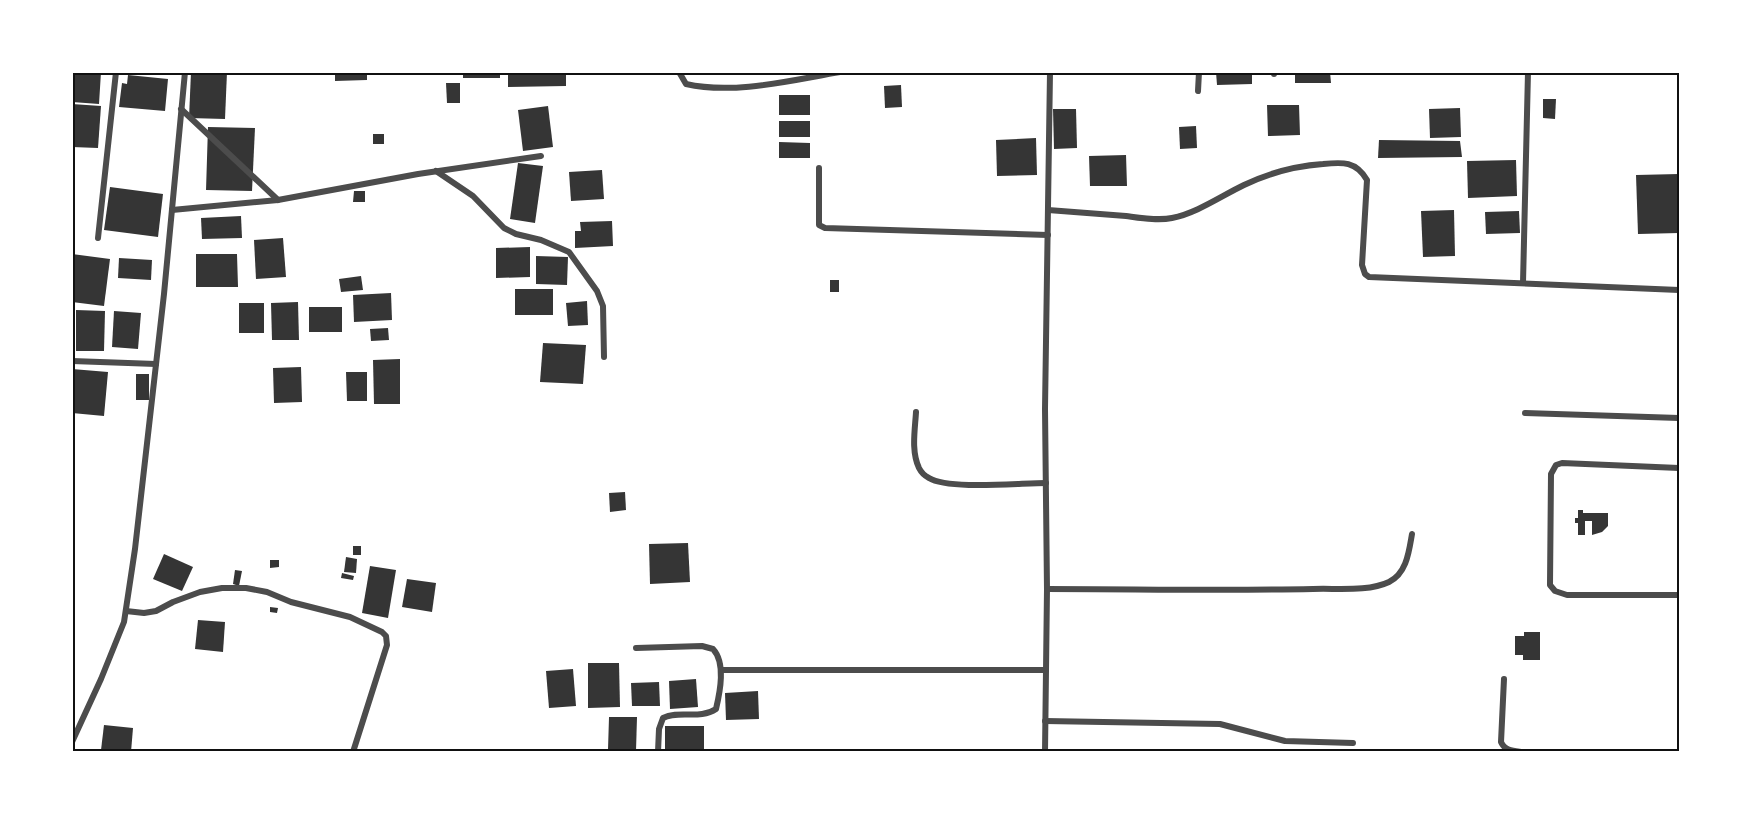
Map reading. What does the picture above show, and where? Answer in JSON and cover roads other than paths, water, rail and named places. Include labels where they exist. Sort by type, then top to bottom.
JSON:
[{"type":"street","points":[[98,238],[116,72]]},
{"type":"street","points":[[72,742],[122,630],[126,611],[156,364],[184,72]]},
{"type":"street","points":[[679,72],[686,84],[698,87],[764,86],[840,72]]},
{"type":"street","points":[[1045,752],[1047,589],[1045,409],[1050,72]]},
{"type":"street","points":[[1198,91],[1199,72]]},
{"type":"street","points":[[1523,283],[1528,72]]},
{"type":"street","points":[[181,109],[278,200]]},
{"type":"street","points":[[172,210],[278,200],[436,171],[541,156]]},
{"type":"street","points":[[1048,210],[1153,219],[1172,218],[1197,209],[1245,184],[1271,174],[1299,166],[1340,162],[1356,166],[1366,180],[1362,265],[1365,274],[1369,277],[1679,290]]},
{"type":"street","points":[[819,168],[818,219],[819,225],[825,228],[1048,235]]},
{"type":"street","points":[[436,171],[473,196],[504,228],[569,252],[597,291],[603,306],[604,357]]},
{"type":"street","points":[[72,361],[156,364]]},
{"type":"street","points":[[916,412],[914,442],[916,458],[920,470],[928,478],[953,484],[1046,483]]},
{"type":"street","points":[[1525,413],[1679,418]]},
{"type":"street","points":[[1679,468],[1562,463],[1556,465],[1551,474],[1551,585],[1555,591],[1567,595],[1679,595]]},
{"type":"street","points":[[1047,589],[1376,587],[1392,581],[1400,573],[1408,558],[1412,534]]},
{"type":"street","points":[[126,611],[144,613],[156,611],[200,591],[246,588],[267,591],[291,602],[350,617],[382,632],[386,636],[387,645],[353,752]]},
{"type":"street","points":[[636,648],[702,646],[713,648],[719,658],[721,670],[716,709],[700,715],[668,715],[663,718],[658,729],[658,752]]},
{"type":"street","points":[[721,670],[1046,670]]},
{"type":"street","points":[[1504,679],[1501,742],[1503,747],[1511,751],[1522,752]]},
{"type":"street","points":[[1045,721],[1220,724],[1285,741],[1353,743]]}]
